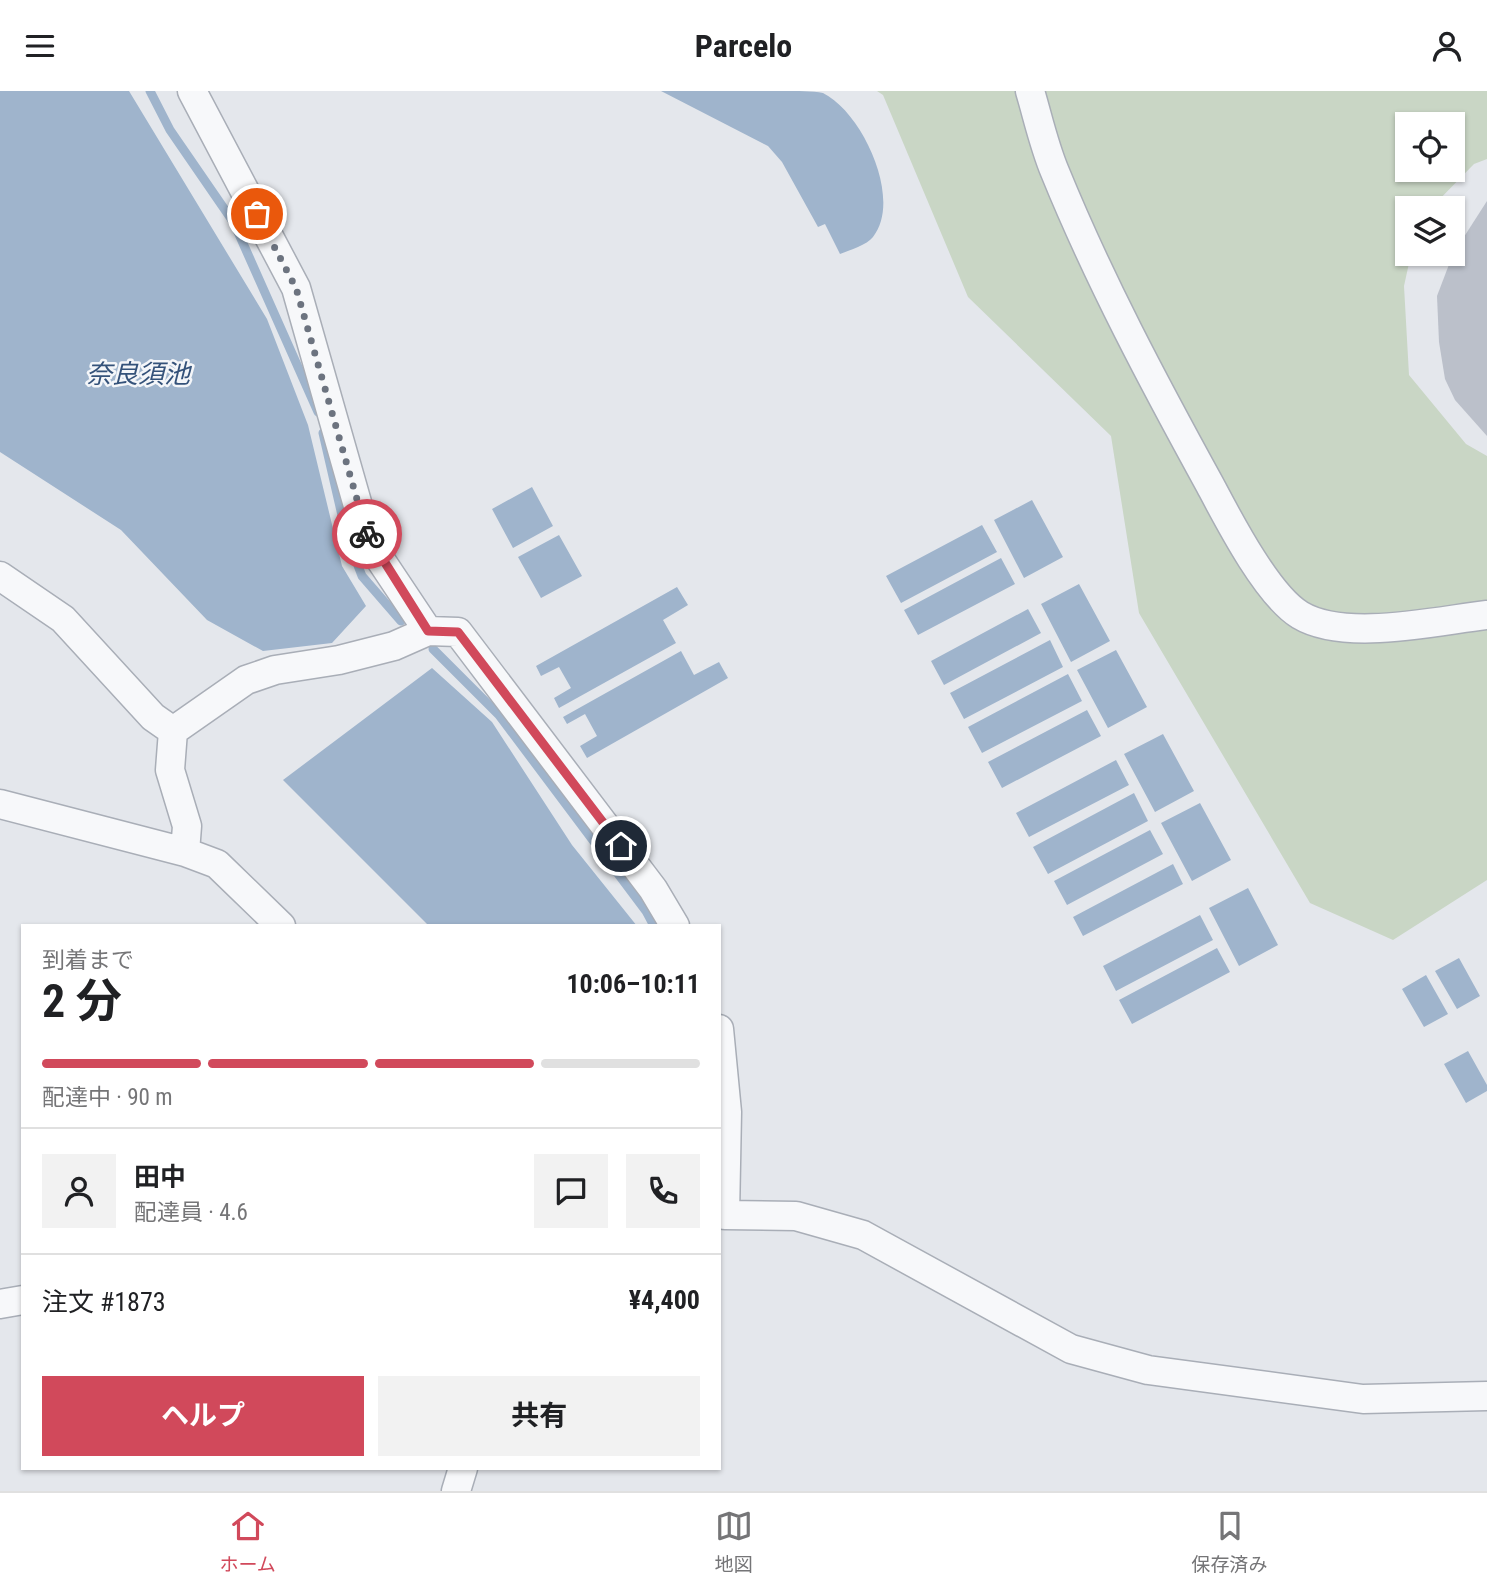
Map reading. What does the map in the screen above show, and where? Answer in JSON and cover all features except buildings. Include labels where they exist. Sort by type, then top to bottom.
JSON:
[{"type":"street","points":[[192,91],[296,288],[368,541],[428,631]]},
{"type":"street","points":[[1030,91],[1054,170],[1143,363],[1243,545],[1281,598],[1299,615],[1328,626],[1359,630],[1487,615]]},
{"type":"street","points":[[0,576],[63,619],[153,717],[173,731]]},
{"type":"street","points":[[173,731],[246,680],[275,670],[339,660],[394,646],[428,631],[458,632],[653,889],[674,924]]},
{"type":"street","points":[[173,731],[170,770],[187,826],[185,852]]},
{"type":"street","points":[[0,804],[185,852],[216,864],[279,924]]},
{"type":"street","points":[[721,1050],[727,1112],[722,1216],[796,1216],[863,1235],[1071,1349],[1147,1370],[1363,1399],[1487,1396]]},
{"type":"street","points":[[0,1304],[21,1300]]},
{"type":"street","points":[[456,1491],[462,1470]]},
{"type":"green space","points":[[877,91],[1487,91],[1487,159],[1474,164],[1465,173],[1465,112],[1395,112],[1395,182],[1456,182],[1443,196],[1395,196],[1395,266],[1408,266],[1404,286],[1409,375],[1466,444],[1487,456],[1487,880],[1393,940],[1310,903],[1139,613],[1111,436],[968,297],[883,95]]},
{"type":"water","name":"奈良須池","points":[[0,91],[129,91],[267,319],[308,425],[342,566],[366,606],[332,643],[263,651],[207,620],[121,530],[0,452]]},
{"type":"water","points":[[661,91],[809,91],[823,93],[838,103],[864,137],[881,180],[881,221],[873,237],[863,245],[840,254],[825,224],[818,227],[782,162],[768,146]]},
{"type":"water","points":[[532,487],[553,526],[513,548],[492,509]]},
{"type":"water","points":[[1032,500],[1063,557],[1024,578],[994,520]]},
{"type":"water","points":[[982,525],[997,552],[901,603],[886,576]]},
{"type":"water","points":[[559,535],[582,576],[541,598],[518,557]]},
{"type":"water","points":[[1001,558],[1015,584],[918,635],[904,610]]},
{"type":"water","points":[[1079,584],[1110,641],[1071,662],[1041,604]]},
{"type":"water","points":[[677,587],[688,605],[663,620],[676,643],[559,708],[554,698],[571,688],[559,667],[541,676],[536,666]]},
{"type":"water","points":[[1028,609],[1041,633],[944,685],[931,661]]},
{"type":"water","points":[[1050,640],[1063,667],[964,719],[950,693]]},
{"type":"water","points":[[1116,650],[1147,707],[1108,728],[1077,670]]},
{"type":"water","points":[[681,651],[694,675],[719,662],[728,678],[587,758],[580,746],[597,736],[585,714],[567,724],[563,717]]},
{"type":"water","points":[[432,668],[492,722],[572,845],[635,924],[427,924],[283,780]]},
{"type":"water","points":[[1068,674],[1082,701],[982,753],[968,727]]},
{"type":"water","points":[[1087,710],[1101,736],[1002,788],[988,762]]},
{"type":"water","points":[[1163,734],[1194,791],[1155,812],[1124,754]]},
{"type":"water","points":[[1116,760],[1129,785],[1029,837],[1016,813]]},
{"type":"water","points":[[1134,793],[1148,821],[1048,874],[1033,847]]},
{"type":"water","points":[[1200,803],[1231,860],[1192,881],[1161,823]]},
{"type":"water","points":[[1150,830],[1163,854],[1067,905],[1054,881]]},
{"type":"water","points":[[1173,864],[1183,884],[1083,936],[1073,917]]},
{"type":"water","points":[[1248,888],[1278,945],[1239,966],[1209,908]]},
{"type":"water","points":[[1200,915],[1213,940],[1116,991],[1103,966]]},
{"type":"water","points":[[1217,948],[1230,972],[1132,1024],[1119,1000]]},
{"type":"water","points":[[1459,958],[1480,996],[1457,1009],[1435,971]]},
{"type":"water","points":[[1426,975],[1448,1014],[1424,1027],[1402,989]]},
{"type":"water","points":[[1468,1051],[1487,1085],[1487,1091],[1466,1103],[1444,1064]]},
{"type":"waterway","points":[[150,91],[170,130],[234,223],[318,412]]},
{"type":"waterway","points":[[323,433],[347,537],[362,576],[401,621]]},
{"type":"waterway","points":[[433,649],[499,715],[646,911],[653,924]]},
{"type":"way so far","points":[[257,214],[296,288],[367,534]]},
{"type":"route","points":[[367,534],[368,541],[428,631],[458,632],[621,846]]}]
